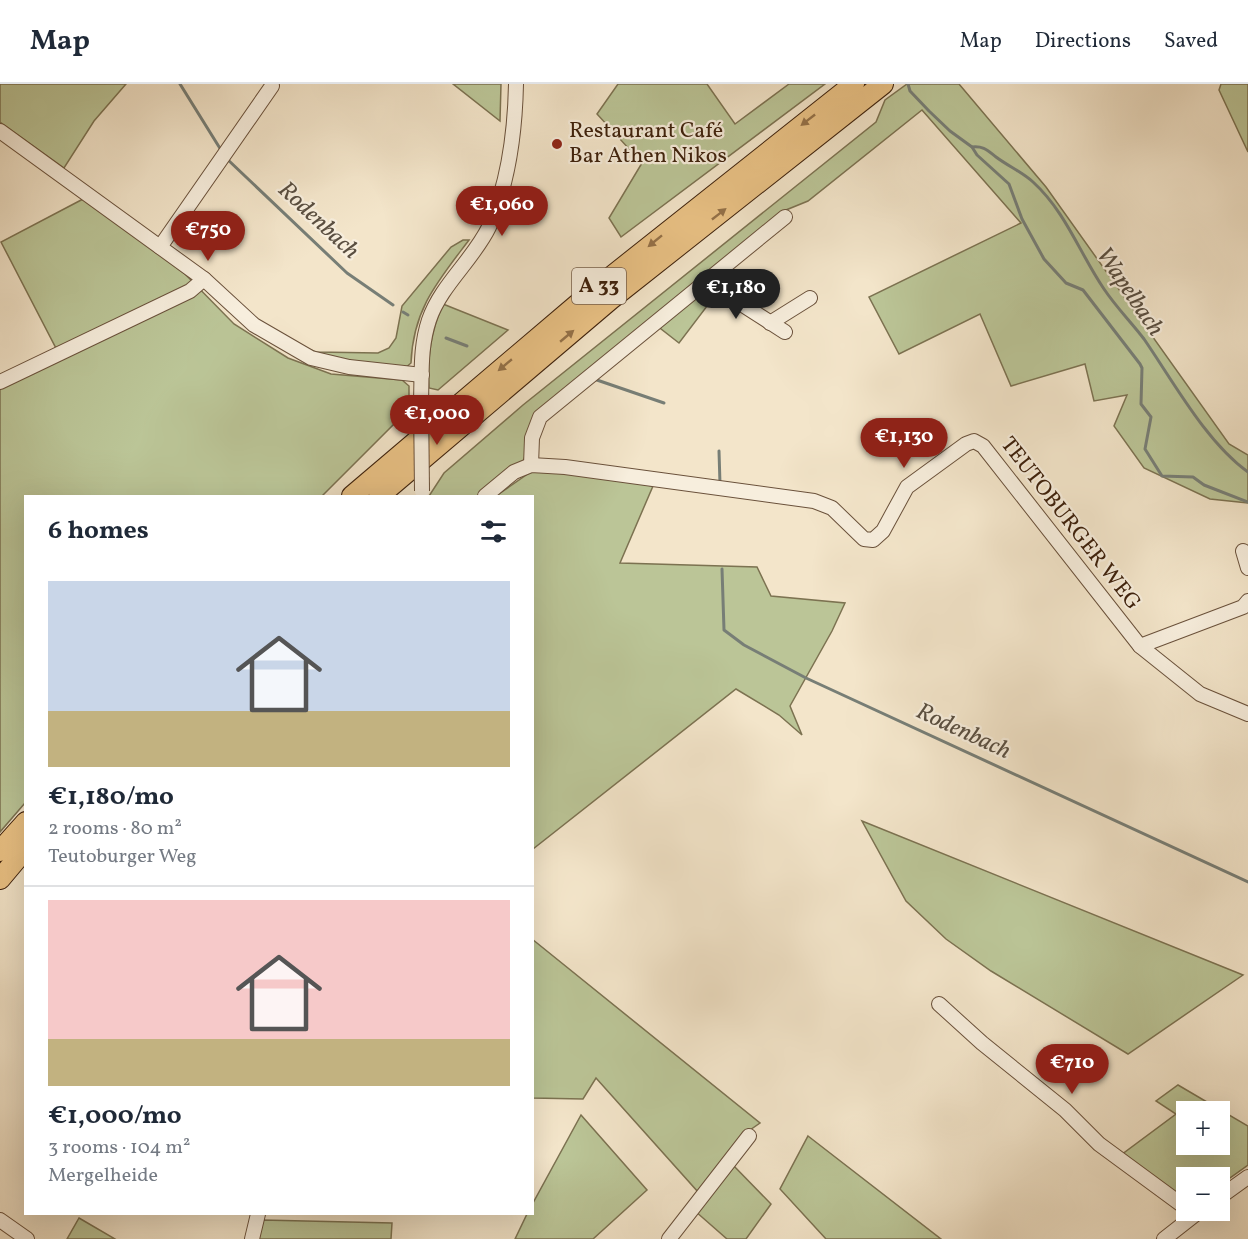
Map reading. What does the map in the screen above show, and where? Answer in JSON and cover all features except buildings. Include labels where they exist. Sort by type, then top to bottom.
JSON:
[{"type":"highway","name":"A 33","points":[[353,495],[592,292],[854,84]]},
{"type":"highway","name":"A 33","points":[[380,495],[611,299],[880,86]]},
{"type":"highway","points":[[0,851],[24,824]]},
{"type":"highway","points":[[0,879],[24,850]]},
{"type":"street","points":[[422,494],[422,348],[430,318],[488,228],[502,191],[512,146],[516,84]]},
{"type":"street","points":[[160,247],[272,86]]},
{"type":"street","points":[[0,131],[204,279],[254,325],[311,358],[349,367],[422,375]]},
{"type":"street","points":[[486,495],[514,472],[531,465],[532,438],[540,417],[704,280],[785,217]]},
{"type":"street","points":[[0,382],[190,291],[204,279]]},
{"type":"street","points":[[704,280],[785,332]]},
{"type":"street","points":[[770,323],[810,298]]},
{"type":"street","name":"TEUTOBURGER WEG","points":[[531,465],[565,467],[814,501],[832,508],[864,539],[873,540],[883,531],[907,487],[966,444],[974,441],[983,446],[1140,646],[1200,694],[1248,714]]},
{"type":"street","points":[[1243,551],[1248,568]]},
{"type":"street","points":[[1140,646],[1243,607],[1248,601]]},
{"type":"street","points":[[939,1004],[982,1043],[1065,1110],[1098,1144],[1176,1199]]},
{"type":"street","points":[[669,1239],[748,1136]]},
{"type":"street","points":[[1230,1190],[1248,1177]]},
{"type":"street","points":[[252,1239],[258,1215]]},
{"type":"street","points":[[0,1220],[27,1239]]},
{"type":"street","points":[[1164,1239],[1183,1221]]},
{"type":"green space","points":[[0,84],[126,84],[94,121],[64,168],[0,122]]},
{"type":"green space","points":[[453,84],[501,84],[500,121]]},
{"type":"green space","points":[[618,84],[707,84],[735,124],[789,84],[825,84],[621,237],[609,218],[642,163],[597,114]]},
{"type":"green space","points":[[907,84],[959,84],[1046,187],[1229,444],[1248,455],[1248,503],[1210,499],[1144,468],[1114,426],[1127,395],[1094,401],[1085,364],[1011,386],[980,314],[899,354],[869,297],[1021,223],[922,110],[808,201],[786,210],[542,409],[523,462],[479,495],[430,495],[444,473],[523,405],[876,122],[885,100]]},
{"type":"green space","points":[[1221,84],[1248,84],[1248,152],[1219,90]]},
{"type":"green space","points":[[85,198],[185,274],[234,324],[288,358],[331,374],[402,380],[409,386],[409,403],[401,417],[323,495],[24,495],[24,804],[0,832],[0,388],[61,358],[1,242]]},
{"type":"green space","points":[[463,240],[469,240],[438,283],[422,311],[413,344],[411,363],[404,369],[312,355],[285,340],[316,352],[378,353],[389,348],[396,338],[402,306],[451,247]]},
{"type":"green space","points":[[707,286],[717,293],[679,343],[656,325]]},
{"type":"green space","points":[[443,304],[508,330],[438,390],[429,388],[429,366],[435,325]]},
{"type":"green space","points":[[532,471],[595,476],[653,486],[620,563],[757,567],[771,596],[845,603],[790,706],[802,735],[779,715],[736,689],[534,848],[534,495],[497,495]]},
{"type":"green space","points":[[862,821],[1243,975],[1128,1054],[991,971],[946,939],[906,901]]},
{"type":"green space","points":[[534,941],[760,1123],[750,1130],[699,1193],[596,1078],[583,1099],[534,1098]]},
{"type":"green space","points":[[1178,1085],[1205,1101],[1176,1101],[1176,1114],[1156,1101]]},
{"type":"green space","points":[[1176,1114],[1176,1155],[1230,1155],[1230,1115],[1248,1126],[1248,1165],[1230,1178],[1230,1167],[1176,1167],[1176,1195],[1121,1155]]},
{"type":"green space","points":[[581,1115],[647,1190],[593,1239],[515,1239],[527,1215],[534,1215],[534,1201]]},
{"type":"green space","points":[[808,1136],[941,1239],[826,1239],[780,1189]]},
{"type":"green space","points":[[731,1163],[771,1204],[746,1239],[727,1239],[695,1211]]},
{"type":"green space","points":[[79,1218],[115,1239],[67,1239]]},
{"type":"green space","points":[[262,1220],[392,1223],[391,1239],[257,1239]]},
{"type":"waterway","name":"Rodenbach","points":[[180,84],[221,150]]},
{"type":"waterway","name":"Wapelbach","points":[[908,84],[910,91],[929,111],[950,131],[972,147],[977,155],[1009,184],[1022,219],[1044,259],[1066,283],[1083,290],[1140,364],[1142,368],[1141,404],[1151,417],[1145,449],[1162,476],[1193,477],[1204,485],[1248,502]]},
{"type":"waterway","name":"Wapelbach","points":[[972,147],[988,150],[1029,178],[1045,194],[1064,220],[1095,276],[1144,339],[1204,428],[1248,472]]},
{"type":"waterway","name":"Rodenbach","points":[[226,158],[347,273],[393,305]]},
{"type":"waterway","name":"Rodenbach","points":[[403,312],[408,315]]},
{"type":"waterway","name":"Rodenbach","points":[[446,338],[467,346]]},
{"type":"waterway","name":"Rodenbach","points":[[594,379],[664,403]]},
{"type":"waterway","name":"Rodenbach","points":[[719,451],[720,484]]},
{"type":"waterway","name":"Rodenbach","points":[[722,569],[724,630],[744,645],[806,678],[1248,882]]},
{"type":"place","name":"Restaurant Café Bar Athen Nikos","points":[[557,144]]}]
